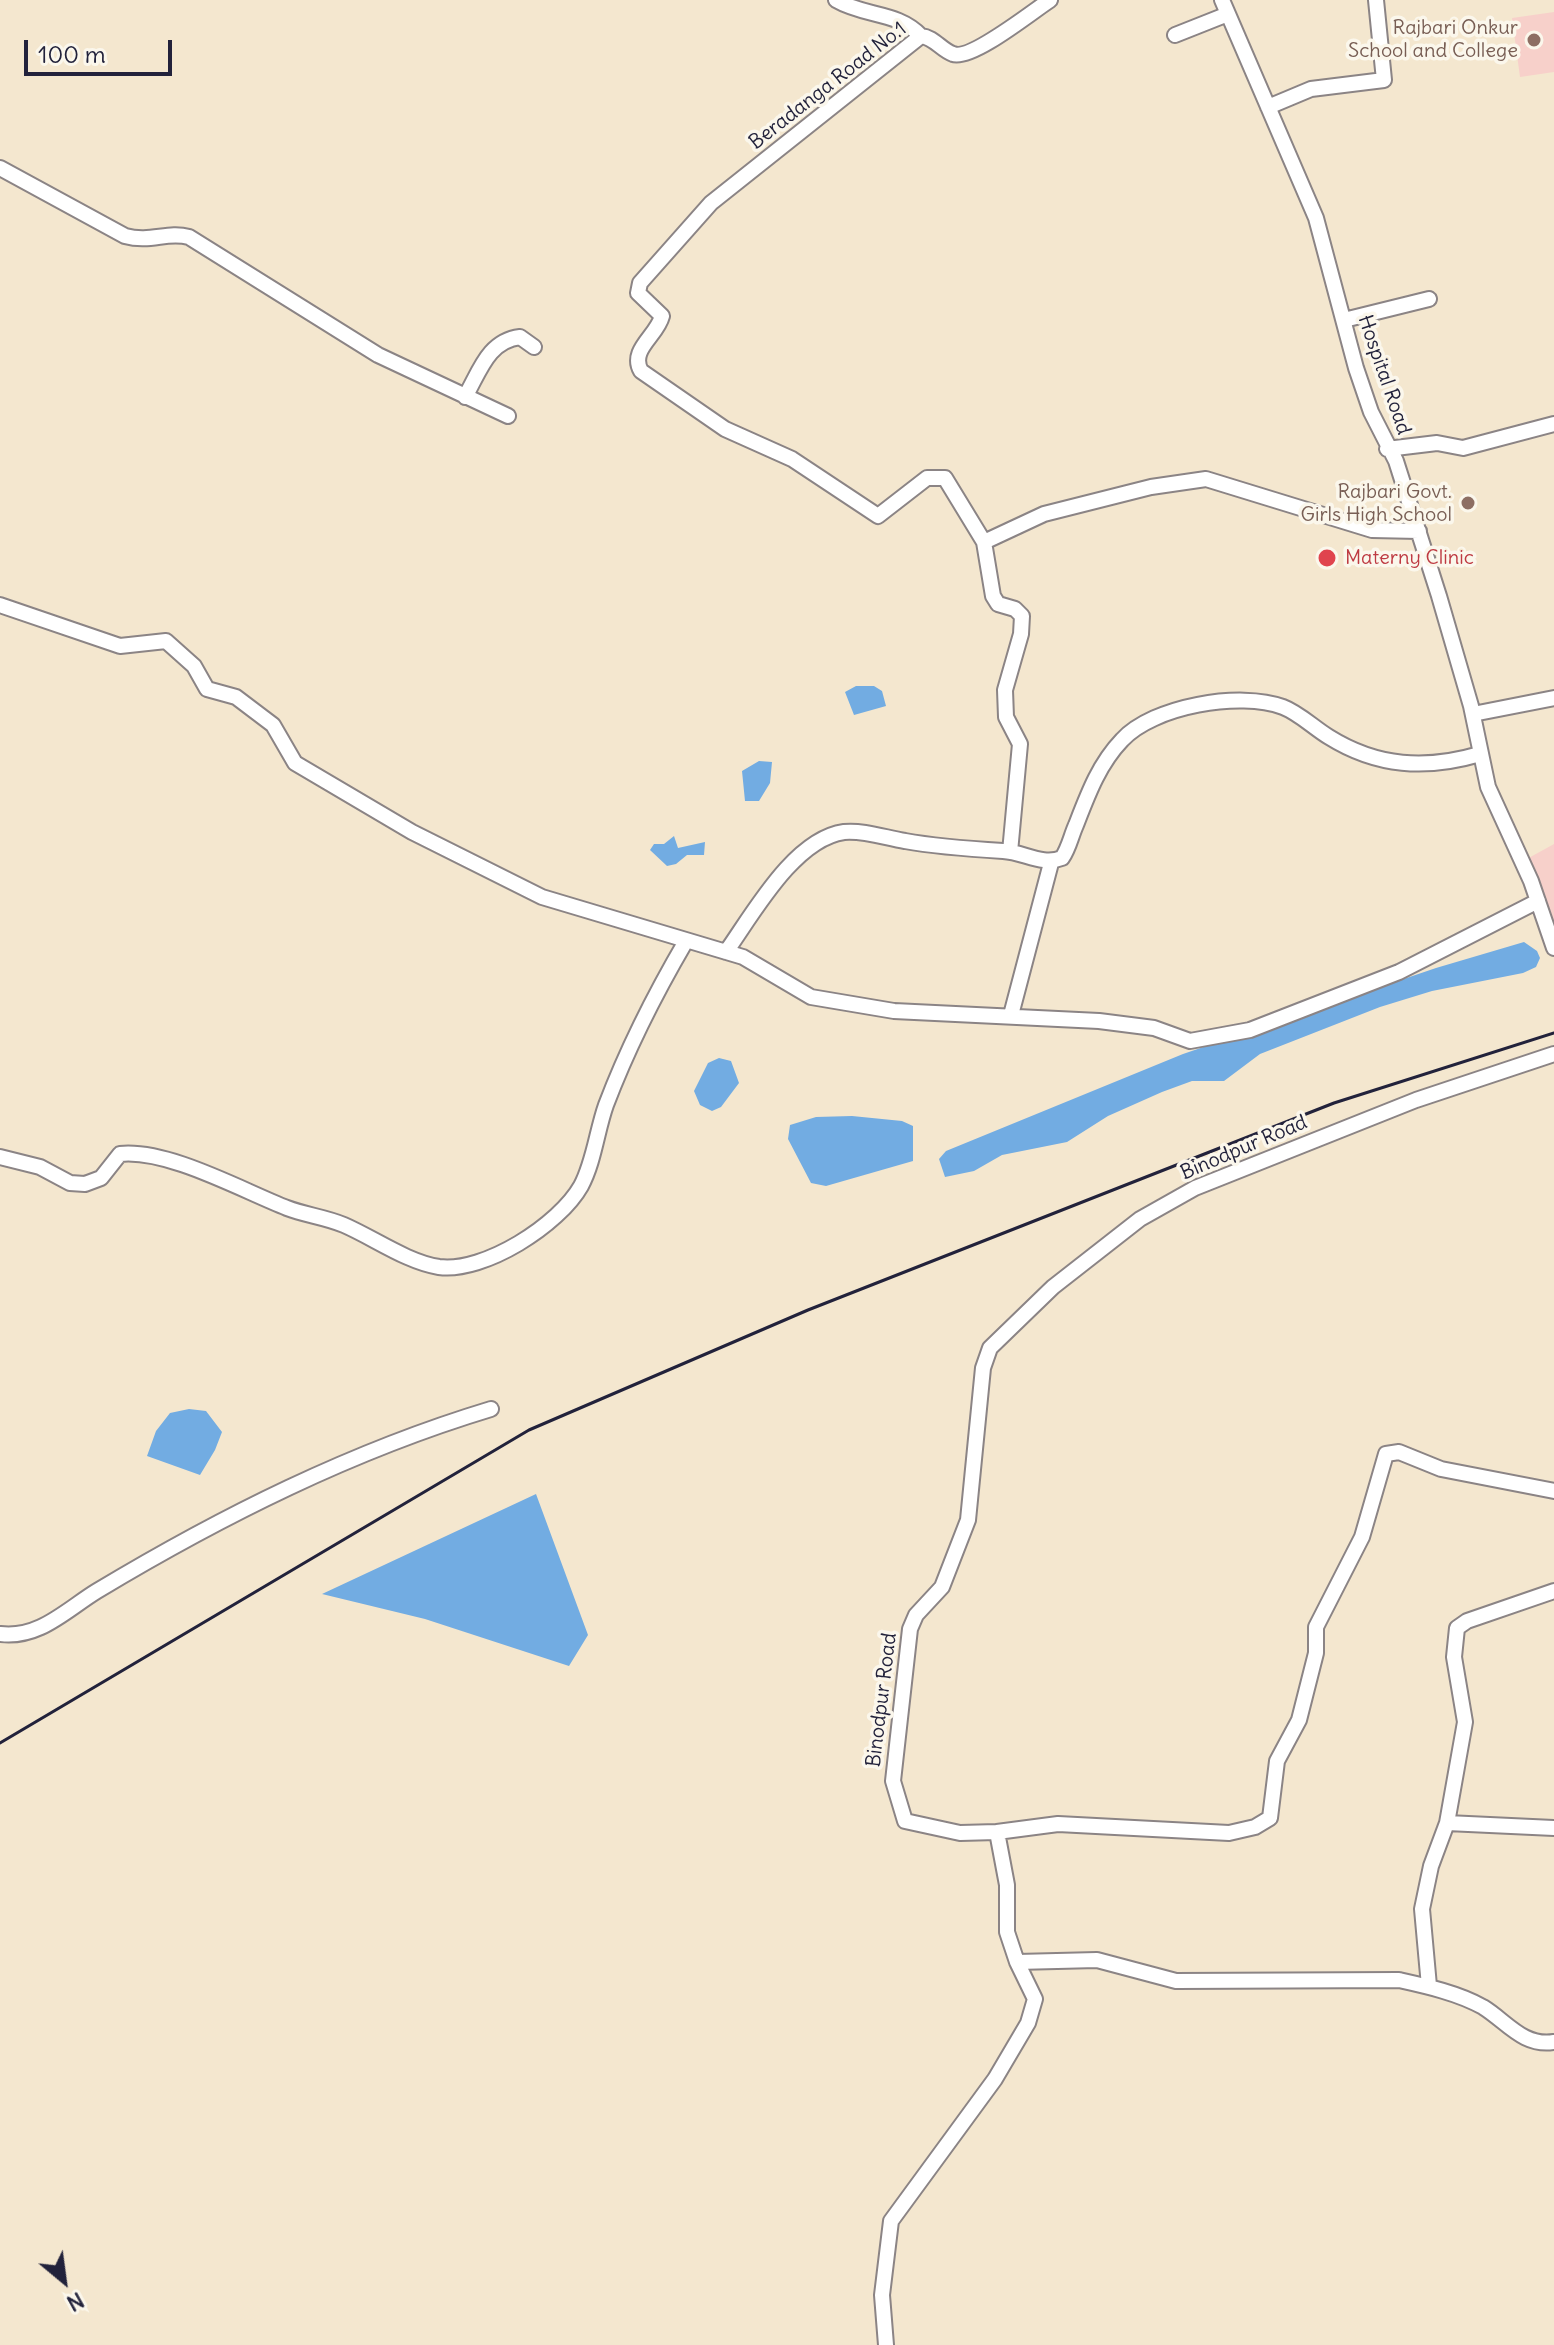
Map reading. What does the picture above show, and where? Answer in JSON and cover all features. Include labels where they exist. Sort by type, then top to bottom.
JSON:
[{"type":"street","points":[[836,0],[877,14],[897,17],[921,36]]},
{"type":"street","name":"Beradanga Road No.1","points":[[984,542],[945,478],[932,475],[878,516],[792,459],[725,429],[641,371],[636,363],[637,354],[657,331],[662,316],[641,299],[638,289],[682,232],[711,203],[921,36],[953,54],[961,54],[1000,35],[1050,0]]},
{"type":"street","name":"Hospital Road","points":[[1222,0],[1316,218],[1366,397],[1387,449],[1396,461],[1419,531],[1473,714],[1488,787],[1538,901],[1554,948]]},
{"type":"street","points":[[1268,107],[1311,89],[1384,80],[1376,0]]},
{"type":"street","points":[[1175,35],[1228,14]]},
{"type":"street","points":[[0,168],[125,236],[145,241],[178,234],[189,237],[378,355],[508,416]]},
{"type":"street","points":[[1344,320],[1429,299]]},
{"type":"street","points":[[465,397],[492,349],[504,339],[520,337],[534,347]]},
{"type":"street","points":[[1387,449],[1437,443],[1463,448],[1554,424]]},
{"type":"street","points":[[1010,852],[1020,744],[1006,717],[1005,700],[1022,616],[1015,609],[998,604],[993,596],[984,542],[1044,514],[1151,487],[1206,479],[1372,530],[1419,531]]},
{"type":"street","points":[[0,605],[120,646],[166,641],[194,666],[207,689],[236,697],[273,725],[295,763],[412,832],[542,897],[743,957],[811,997],[894,1011],[1112,1022],[1154,1028],[1190,1041],[1250,1030],[1399,972],[1538,901]]},
{"type":"street","points":[[1473,714],[1554,698]]},
{"type":"street","points":[[726,952],[778,878],[812,847],[831,835],[857,832],[951,848],[1010,852],[1051,863],[1062,858],[1068,850],[1095,776],[1122,739],[1145,720],[1171,708],[1229,702],[1283,707],[1353,752],[1380,760],[1446,764],[1480,754]]},
{"type":"street","points":[[1011,1015],[1051,863]]},
{"type":"street","points":[[0,1157],[40,1167],[70,1183],[85,1184],[101,1178],[120,1154],[174,1163],[291,1210],[311,1212],[438,1267],[461,1267],[525,1240],[558,1217],[582,1185],[606,1106],[645,1012],[686,941]]},
{"type":"street","name":"Binodpur Road","points":[[997,1832],[960,1833],[905,1821],[893,1781],[901,1684],[910,1629],[916,1615],[942,1587],[968,1520],[983,1368],[990,1348],[1065,1277],[1140,1219],[1195,1188],[1416,1100],[1554,1054]]},
{"type":"street","points":[[0,1634],[33,1633],[159,1554],[350,1459],[422,1430],[491,1409]]},
{"type":"street","points":[[886,2345],[882,2295],[891,2221],[995,2079],[1028,2023],[1035,1999],[1007,1932],[1007,1885],[997,1832],[1058,1824],[1200,1834],[1229,1833],[1263,1823],[1270,1818],[1277,1761],[1299,1720],[1316,1653],[1316,1627],[1362,1537],[1386,1454],[1399,1452],[1417,1462],[1441,1469],[1554,1491]]},
{"type":"street","points":[[1429,1986],[1422,1909],[1431,1866],[1447,1823],[1465,1722],[1454,1657],[1457,1628],[1467,1621],[1554,1591]]},
{"type":"street","points":[[1447,1823],[1554,1828]]},
{"type":"street","points":[[1017,1962],[1097,1960],[1176,1981],[1399,1980],[1429,1986],[1483,2007],[1526,2039],[1554,2042]]},
{"type":"shaded area","name":"Rajbari Onkur School and College","points":[[1554,12],[1554,72],[1520,77],[1512,18]]},
{"type":"shaded area","points":[[1554,844],[1554,944],[1525,860]]},
{"type":"water","points":[[856,686],[874,686],[882,691],[886,706],[854,715],[845,692]]},
{"type":"water","points":[[759,761],[772,762],[770,783],[759,801],[745,801],[742,771]]},
{"type":"water","points":[[674,836],[678,848],[705,842],[704,855],[687,855],[676,864],[667,866],[650,850],[654,844],[664,844]]},
{"type":"water","points":[[1524,942],[1537,951],[1540,958],[1536,967],[1523,973],[1432,991],[1380,1007],[1260,1054],[1224,1081],[1192,1081],[1108,1116],[1067,1142],[1002,1155],[974,1171],[945,1177],[939,1159],[946,1151],[1183,1054],[1436,968]]},
{"type":"water","points":[[719,1058],[731,1061],[739,1083],[721,1107],[712,1111],[700,1105],[694,1091],[708,1063]]},
{"type":"water","points":[[852,1116],[902,1121],[913,1126],[913,1161],[826,1186],[811,1183],[788,1139],[790,1125],[816,1117]]},
{"type":"water","points":[[189,1409],[206,1411],[222,1432],[200,1475],[147,1456],[156,1431],[170,1413]]},
{"type":"water","points":[[536,1494],[588,1635],[569,1666],[425,1619],[322,1594]]},
{"type":"railway","points":[[0,1743],[529,1430],[808,1310],[1334,1103],[1554,1033]]},
{"type":"place","name":"Rajbari Onkur School and College","points":[[1534,40]]},
{"type":"place","name":"Rajbari Govt. Girls High School","points":[[1468,503]]},
{"type":"place","name":"Materny Clinic","points":[[1327,558]]}]
